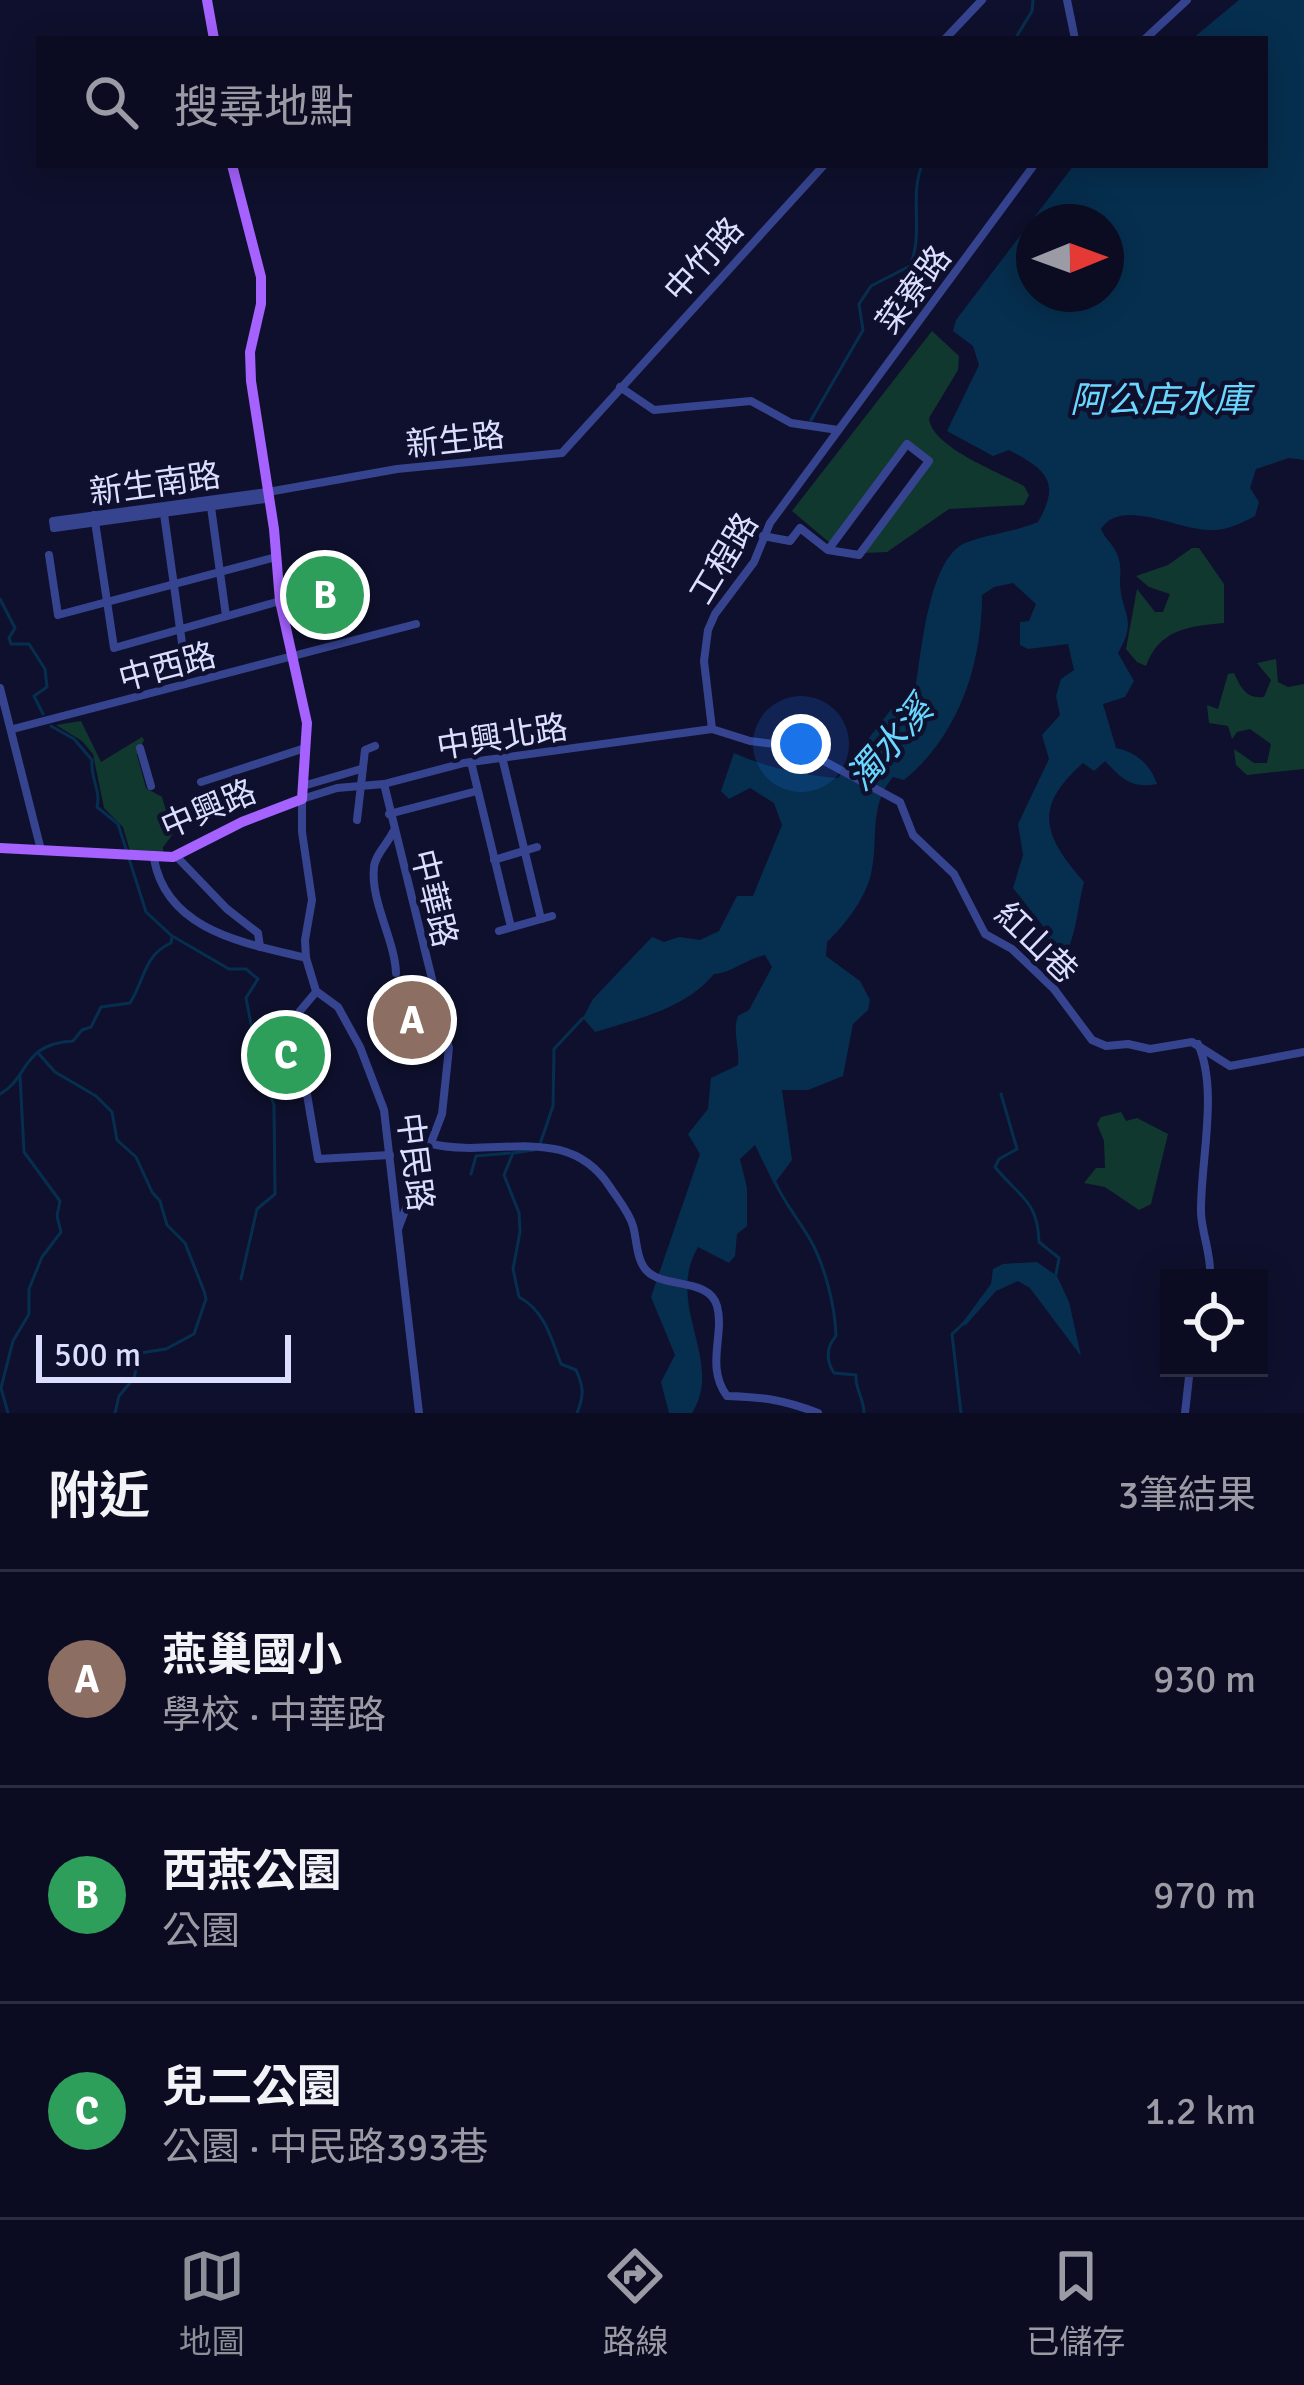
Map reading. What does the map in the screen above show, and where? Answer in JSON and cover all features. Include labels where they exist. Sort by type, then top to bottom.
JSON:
[{"type":"main road","points":[[205,0],[211,36]]},
{"type":"main road","name":"中民路","points":[[231,168],[261,277],[250,352],[251,381],[278,602],[307,723],[303,793]]},
{"type":"main road","name":"中興路","points":[[0,846],[154,859],[176,856],[303,793]]},
{"type":"street","points":[[948,36],[982,0]]},
{"type":"street","points":[[1067,0],[1074,36]]},
{"type":"street","points":[[1147,36],[1187,0]]},
{"type":"street","name":"中竹路","points":[[620,387],[821,168]]},
{"type":"street","name":"菜寮路","points":[[838,430],[1032,168]]},
{"type":"street","points":[[620,387],[649,409],[751,401],[800,425],[838,430]]},
{"type":"street","name":"新生路","points":[[266,494],[397,469],[562,452],[620,387]]},
{"type":"street","name":"工程路","points":[[712,729],[704,661],[708,630],[754,562],[763,536],[838,430]]},
{"type":"street","points":[[763,536],[790,541],[800,528],[828,550],[859,555],[929,461],[907,444],[828,550]]},
{"type":"street","name":"新生南路","points":[[107,602],[95,519],[266,494]]},
{"type":"street","points":[[211,504],[226,616]]},
{"type":"street","points":[[164,511],[182,644]]},
{"type":"street","points":[[49,555],[58,615],[275,557]]},
{"type":"street","points":[[107,602],[114,648],[278,602]]},
{"type":"street","name":"中西路","points":[[13,732],[416,624]]},
{"type":"street","points":[[0,688],[42,849]]},
{"type":"street","name":"中興北路","points":[[303,793],[383,784],[502,757],[712,729]]},
{"type":"street","name":"紅山巷","points":[[712,729],[750,741],[798,747],[886,793],[906,810],[919,844],[955,874],[985,934],[1012,949],[1045,981],[1096,1043],[1150,1049],[1198,1044]]},
{"type":"street","points":[[357,820],[365,750],[375,746]]},
{"type":"street","points":[[140,748],[152,786]]},
{"type":"street","points":[[202,782],[305,748]]},
{"type":"street","points":[[502,757],[541,919]]},
{"type":"street","points":[[471,762],[511,927]]},
{"type":"street","points":[[303,793],[361,769]]},
{"type":"street","name":"中華路","points":[[383,784],[448,1048],[446,1097],[398,1231]]},
{"type":"street","points":[[389,814],[477,791]]},
{"type":"street","name":"中民路","points":[[303,793],[302,832],[312,899],[306,958],[316,992],[341,1010],[363,1053],[383,1110],[419,1413]]},
{"type":"street","points":[[394,831],[374,865],[383,928],[396,974]]},
{"type":"street","points":[[494,860],[537,847]]},
{"type":"street","points":[[176,856],[226,909],[258,933],[260,947]]},
{"type":"street","points":[[154,859],[165,895],[179,910],[232,938],[306,958]]},
{"type":"street","points":[[499,931],[552,916]]},
{"type":"street","points":[[316,992],[294,1018],[318,1159],[390,1155]]},
{"type":"street","points":[[1198,1044],[1222,1062],[1237,1066],[1304,1052]]},
{"type":"street","points":[[1198,1044],[1204,1056],[1201,1210],[1209,1269]]},
{"type":"street","points":[[432,1144],[500,1149],[536,1146],[578,1153],[609,1185],[632,1222],[641,1261],[654,1276],[710,1295],[718,1310],[715,1342],[723,1392],[763,1400],[777,1397],[818,1413]]},
{"type":"street","points":[[1185,1413],[1189,1377]]},
{"type":"green space","points":[[932,331],[959,356],[958,370],[929,418],[933,429],[953,449],[1024,486],[1029,495],[1024,505],[949,509],[887,552],[864,553],[932,462],[906,442],[830,543],[792,511]]},
{"type":"green space","points":[[1199,548],[1224,584],[1224,623],[1188,628],[1167,637],[1146,666],[1126,649],[1137,589],[1155,612],[1163,612],[1170,594],[1149,587],[1136,576],[1168,565]]},
{"type":"green space","points":[[1276,659],[1278,682],[1288,687],[1304,684],[1304,769],[1247,775],[1236,765],[1234,749],[1254,763],[1267,763],[1271,744],[1250,729],[1237,732],[1232,739],[1228,726],[1209,723],[1207,705],[1218,709],[1228,674],[1234,673],[1248,694],[1264,697],[1271,680],[1257,663]]},
{"type":"green space","points":[[81,721],[101,762],[144,740],[137,755],[146,788],[162,797],[173,834],[163,854],[130,851],[123,827],[104,808],[93,754],[56,725]]},
{"type":"green space","points":[[1121,1112],[1126,1121],[1137,1118],[1168,1134],[1151,1204],[1139,1210],[1105,1187],[1084,1183],[1096,1168],[1105,1168],[1104,1141],[1097,1124],[1101,1117]]},
{"type":"water","name":"阿公店水庫","points":[[1239,0],[1304,0],[1304,460],[1289,458],[1256,469],[1250,488],[1259,502],[1255,516],[1233,526],[1196,529],[1136,515],[1110,520],[1101,529],[1120,562],[1128,624],[1118,653],[1134,681],[1125,697],[1103,704],[1116,748],[1142,760],[1157,784],[1128,781],[1105,761],[1094,771],[1083,763],[1056,794],[1049,822],[1053,836],[1084,882],[1072,940],[1055,967],[1045,956],[1043,926],[1013,888],[1023,855],[1018,824],[1049,759],[1042,735],[1060,715],[1056,696],[1061,679],[1074,670],[1068,644],[1028,649],[1020,645],[1020,622],[1029,621],[1036,604],[1013,583],[982,595],[978,647],[964,696],[923,762],[904,780],[893,777],[885,788],[867,887],[827,942],[826,956],[860,981],[870,1000],[868,1010],[853,1024],[843,1076],[808,1090],[782,1090],[792,1160],[774,1184],[755,1145],[740,1159],[747,1188],[747,1226],[737,1234],[735,1256],[729,1263],[698,1247],[687,1290],[702,1373],[700,1393],[692,1413],[669,1413],[661,1382],[675,1355],[651,1297],[700,1154],[688,1134],[708,1109],[711,1078],[738,1065],[738,1016],[749,1010],[772,967],[765,955],[758,957],[714,974],[675,1004],[595,1032],[583,1018],[593,999],[652,937],[664,942],[679,937],[700,940],[719,931],[737,896],[753,896],[782,825],[774,803],[750,788],[729,799],[721,791],[734,753],[785,770],[838,778],[893,707],[915,692],[928,610],[952,553],[965,543],[1038,522],[1049,496],[1040,470],[1009,450],[993,456],[947,431],[979,365],[973,346],[953,331],[956,320],[1016,241],[1016,312],[1124,312],[1124,204],[1044,204],[1072,168],[1268,168],[1268,36],[1196,36]]},
{"type":"water","points":[[1037,1262],[1057,1276],[1069,1302],[1081,1356],[1030,1288],[1018,1281],[996,1291],[965,1326],[963,1322],[991,1284],[993,1269]]},
{"type":"waterway","points":[[1017,36],[1033,0]]},
{"type":"waterway","points":[[811,420],[863,330],[859,304],[871,286],[910,266],[921,168]]},
{"type":"waterway","points":[[0,599],[15,628],[11,644],[29,644],[45,669],[47,687],[34,696],[43,714]]},
{"type":"waterway","points":[[0,1094],[44,1048],[73,1041],[91,1027],[101,1007],[130,1003],[150,961],[171,943],[172,936],[146,912],[118,824],[97,807],[92,760],[74,739],[51,726]]},
{"type":"waterway","points":[[174,937],[229,969],[246,969],[258,979],[246,998],[259,1065],[274,1105],[275,1194],[257,1209],[241,1279]]},
{"type":"waterway","points":[[540,1144],[553,1106],[554,1049],[583,1018]]},
{"type":"waterway","points":[[39,1054],[55,1072],[96,1096],[112,1112],[117,1140],[136,1157],[167,1225],[185,1243],[206,1299],[194,1334],[166,1349],[140,1353],[134,1378],[119,1396],[115,1413]]},
{"type":"waterway","points":[[8,1413],[1,1388],[13,1341],[29,1314],[29,1289],[42,1257],[61,1232],[60,1201],[24,1152],[20,1076]]},
{"type":"waterway","points":[[1001,1094],[1017,1149],[999,1159],[995,1167],[1031,1208],[1039,1242],[1059,1258],[1056,1274]]},
{"type":"waterway","points":[[534,1150],[513,1153],[504,1175],[519,1213],[513,1269],[519,1297],[541,1317],[561,1364],[576,1370],[582,1392],[577,1413]]},
{"type":"waterway","points":[[471,1174],[476,1156],[510,1153]]},
{"type":"waterway","points":[[775,1182],[825,1274],[836,1336],[829,1349],[830,1364],[834,1373],[856,1375],[864,1413]]},
{"type":"waterway","points":[[961,1413],[952,1334],[967,1320]]},
{"type":"place","name":"西燕公園","points":[[325,595]]},
{"type":"place","name":"燕巢國小","points":[[412,1020]]},
{"type":"place","name":"兒二公園","points":[[286,1055]]},
{"type":"water label","name":"濁水溪","points":[[889,743]]}]
